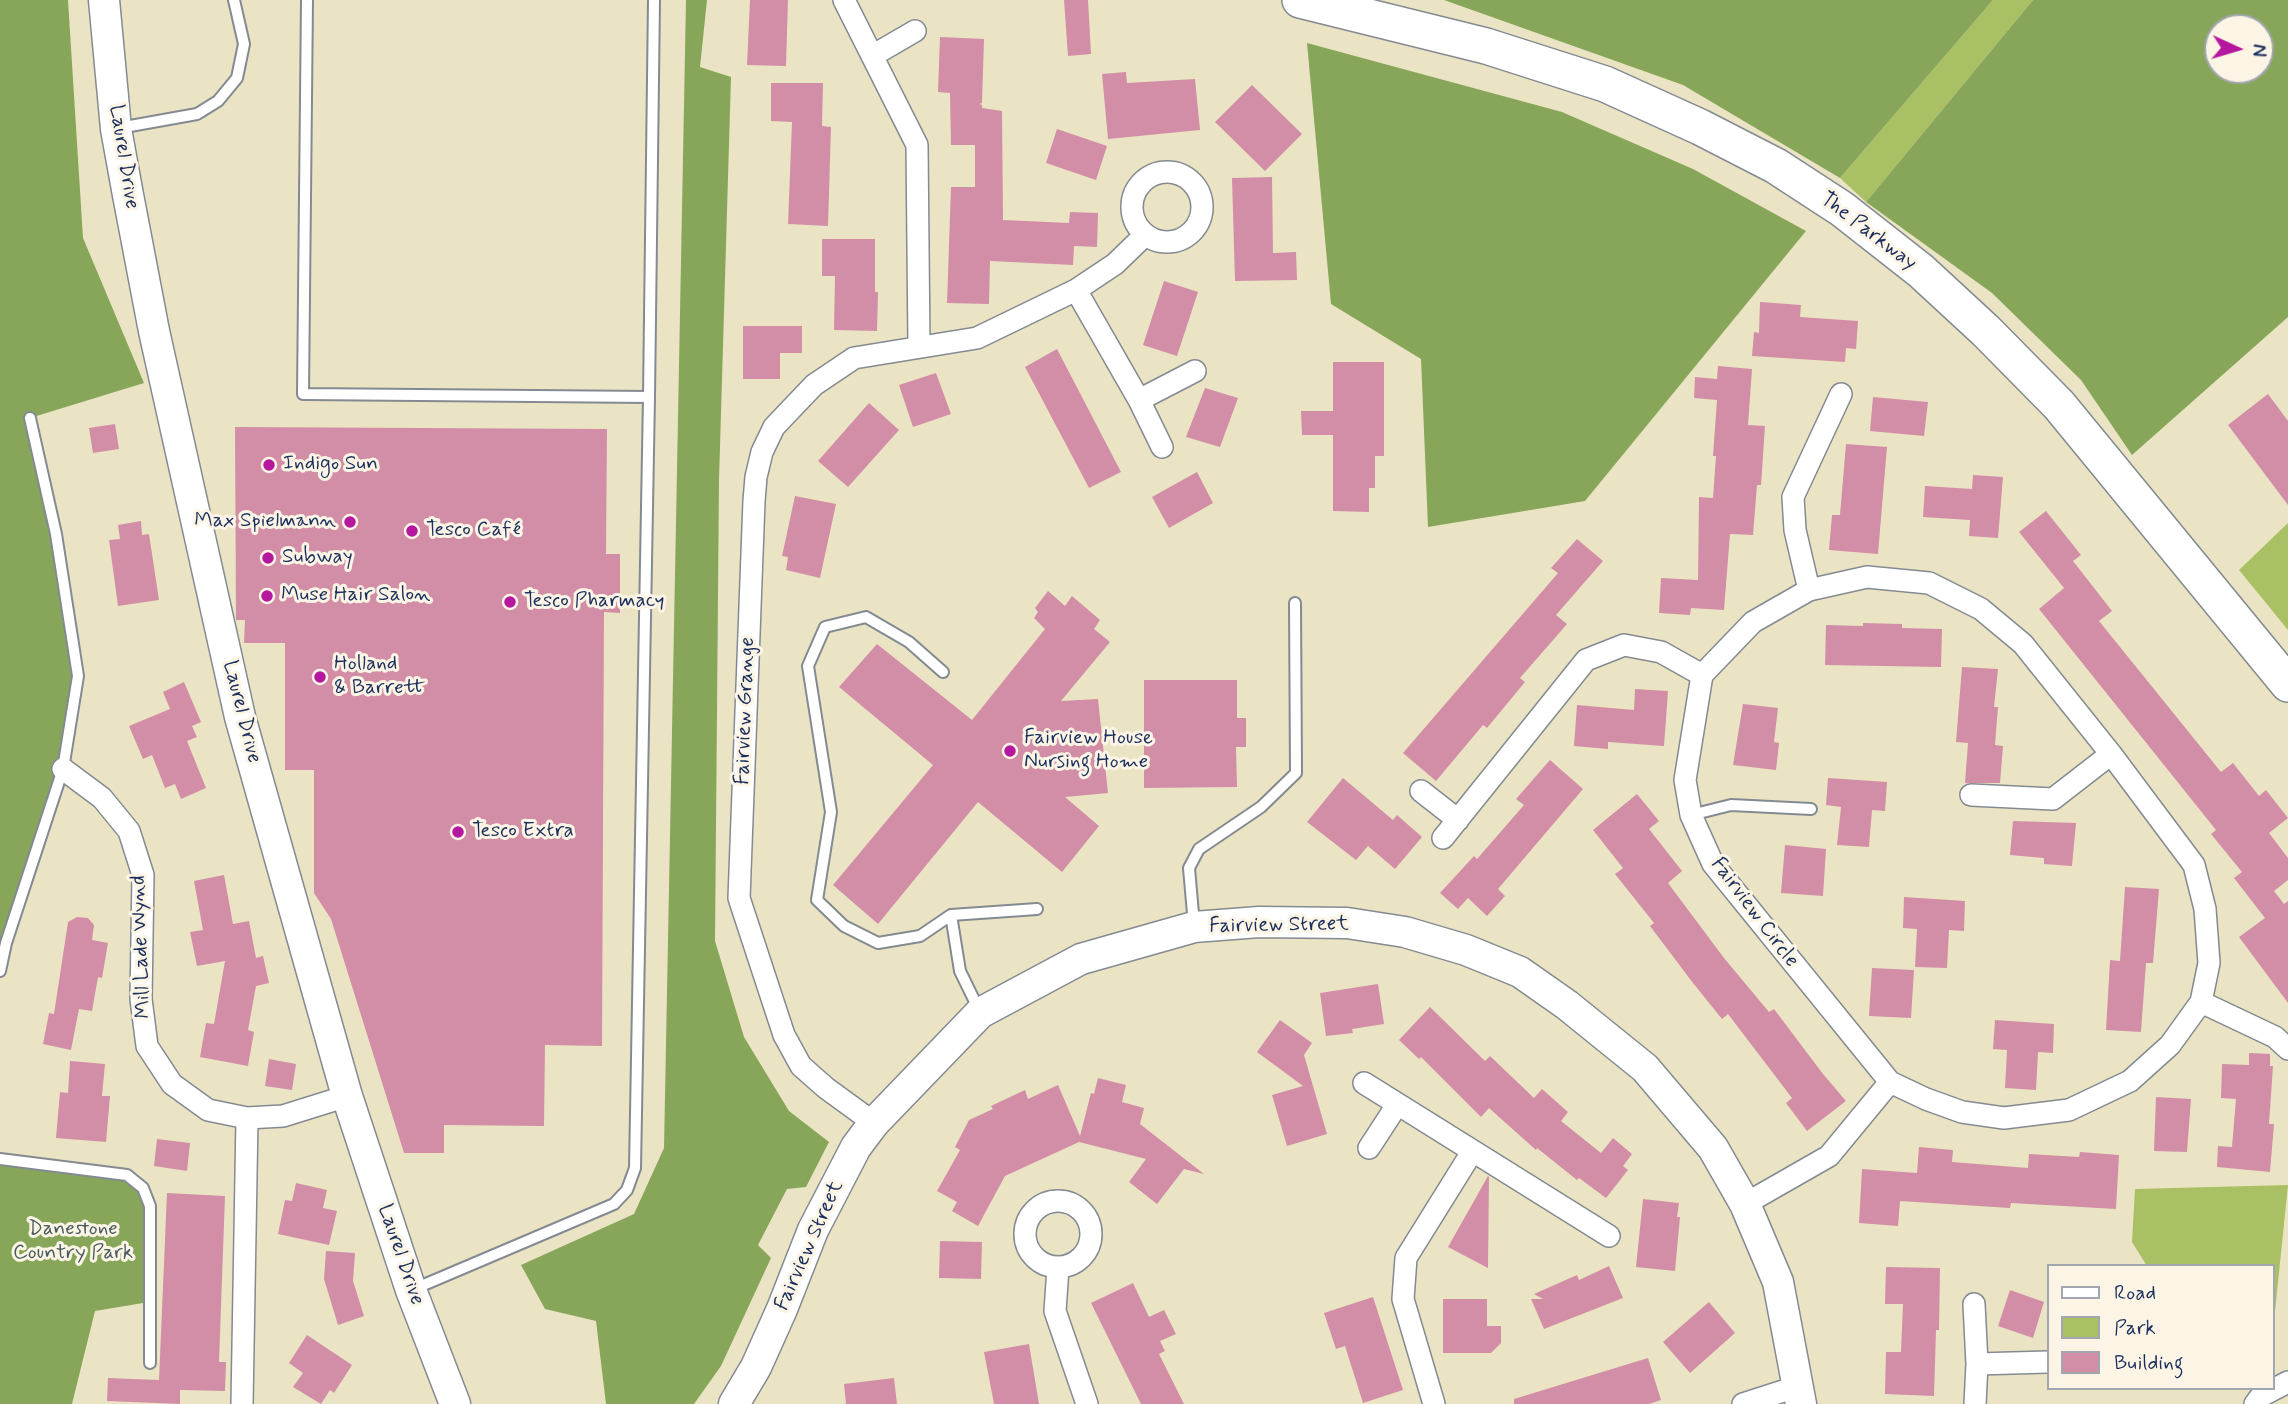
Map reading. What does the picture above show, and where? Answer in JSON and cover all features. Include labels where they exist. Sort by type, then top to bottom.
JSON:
[{"type":"main road","name":"The Parkway","points":[[1300,0],[1486,46],[1605,84],[1700,127],[1776,166],[1842,209],[1921,271],[1986,331],[2059,405],[2288,684]]},
{"type":"street","name":"Laurel Drive","points":[[104,0],[116,129],[154,331],[240,716],[347,1096],[411,1290],[455,1404]]},
{"type":"street","points":[[844,0],[917,145],[919,347]]},
{"type":"street","points":[[872,56],[915,31]]},
{"type":"street","name":"Fairview Grange","points":[[874,1123],[801,1066],[784,1035],[739,898],[754,501],[762,452],[774,427],[814,385],[854,358],[977,338],[1076,290],[1115,264],[1145,235]]},
{"type":"street","points":[[1076,290],[1139,400],[1162,447]]},
{"type":"street","points":[[1139,400],[1195,371]]},
{"type":"street","points":[[1810,590],[1795,530],[1793,497],[1841,394]]},
{"type":"street","name":"Fairview Circle","points":[[1867,577],[1929,583],[1981,609],[2024,644],[2194,865],[2205,909],[2209,963],[2201,1002],[2170,1045],[2130,1081],[2069,1110],[2004,1118],[1962,1112],[1890,1082],[1713,864],[1692,814],[1685,780],[1702,675],[1753,622],[1810,590],[1867,577]]},
{"type":"street","points":[[1443,838],[1586,660],[1624,645],[1661,652],[1702,675]]},
{"type":"street","points":[[1971,795],[2053,799],[2111,754]]},
{"type":"street","name":"Mill Lade Wynd","points":[[63,769],[102,798],[129,831],[143,875],[141,999],[147,1046],[172,1084],[208,1110],[247,1118],[283,1116],[347,1096]]},
{"type":"street","points":[[1421,791],[1458,820]]},
{"type":"street","name":"Fairview Street","points":[[734,1404],[756,1367],[813,1230],[856,1147],[874,1123],[980,1013],[1081,959],[1194,928],[1259,922],[1347,923],[1405,932],[1466,950],[1520,972],[1567,1004],[1645,1068],[1713,1148],[1745,1204],[1778,1282],[1800,1395]]},
{"type":"street","points":[[2201,1002],[2275,1037],[2288,1049]]},
{"type":"street","points":[[1745,1204],[1829,1156],[1890,1082]]},
{"type":"street","points":[[1364,1083],[1609,1236]]},
{"type":"street","points":[[1369,1148],[1397,1105]]},
{"type":"street","points":[[242,1404],[247,1118]]},
{"type":"street","points":[[1434,1404],[1403,1298],[1406,1258],[1472,1152]]},
{"type":"street","points":[[1058,1268],[1055,1311],[1087,1404]]},
{"type":"street","points":[[1974,1304],[1977,1364],[1975,1404]]},
{"type":"street","points":[[1977,1364],[2046,1362]]},
{"type":"street","points":[[2255,1404],[2261,1396],[2272,1390]]},
{"type":"street","points":[[1742,1404],[1800,1395]]},
{"type":"lane","points":[[116,129],[197,114],[218,101],[237,78],[244,44],[234,0]]},
{"type":"lane","points":[[307,0],[303,394],[649,397]]},
{"type":"lane","points":[[411,1290],[614,1204],[627,1190],[635,1168],[654,0]]},
{"type":"lane","points":[[0,971],[6,943],[63,769],[78,676],[56,534],[30,418]]},
{"type":"lane","points":[[1194,928],[1189,868],[1199,849],[1261,807],[1296,773],[1294,603]]},
{"type":"lane","points":[[943,672],[909,642],[866,617],[825,627],[808,666],[831,812],[817,900],[844,926],[878,943],[920,936],[951,915],[1037,909]]},
{"type":"lane","points":[[1692,814],[1731,805],[1811,809]]},
{"type":"lane","points":[[951,915],[960,971],[980,1013]]},
{"type":"lane","points":[[0,1160],[127,1175],[143,1188],[150,1206],[150,1363]]},
{"type":"green space","points":[[0,0],[68,0],[83,238],[144,383],[30,418],[78,676],[63,769],[0,971]]},
{"type":"green space","points":[[686,0],[707,0],[700,67],[731,77],[719,480],[715,941],[744,1037],[789,1111],[829,1142],[806,1187],[787,1189],[758,1245],[771,1258],[721,1366],[694,1404],[606,1404],[596,1321],[545,1309],[521,1265],[634,1214],[664,1148]]},
{"type":"green space","points":[[1444,0],[1993,0],[1840,178],[1683,85]]},
{"type":"green space","points":[[1993,0],[2033,0],[1866,202],[1840,178]]},
{"type":"green space","points":[[2033,0],[2288,0],[2288,317],[2132,455],[2081,380],[1992,293],[1866,202]]},
{"type":"green space","points":[[1307,43],[1562,112],[1693,169],[1806,231],[1585,501],[1428,527],[1421,359],[1331,304]]},
{"type":"green space","points":[[2288,523],[2288,630],[2239,570]]},
{"type":"green space","name":"Danestone Country Park","points":[[0,1159],[127,1175],[150,1206],[149,1302],[95,1311],[72,1404],[0,1404]]},
{"type":"green space","points":[[2288,1185],[2274,1322],[2274,1264],[2146,1264],[2132,1242],[2135,1189]]},
{"type":"building","points":[[750,0],[788,0],[786,66],[747,65]]},
{"type":"building","points":[[1064,0],[1088,0],[1091,54],[1068,56]]},
{"type":"building","points":[[940,37],[984,39],[982,103],[979,104],[982,108],[1002,111],[1003,220],[1069,223],[1070,212],[1098,213],[1097,247],[1074,246],[1073,265],[990,261],[989,304],[947,303],[951,187],[975,187],[975,145],[951,145],[950,93],[938,92]]},
{"type":"building","points":[[1126,72],[1127,83],[1195,79],[1200,130],[1108,139],[1102,74]]},
{"type":"building","points":[[771,83],[823,83],[822,126],[831,127],[828,226],[788,224],[792,122],[771,121]]},
{"type":"building","points":[[1252,85],[1302,134],[1265,171],[1215,122]]},
{"type":"building","points":[[1057,129],[1107,146],[1096,180],[1046,163]]},
{"type":"building","points":[[1272,177],[1273,253],[1296,252],[1297,280],[1235,281],[1232,178]]},
{"type":"building","points":[[822,239],[875,239],[877,331],[834,330],[835,276],[822,276]]},
{"type":"building","points":[[1164,281],[1198,292],[1177,356],[1143,345]]},
{"type":"building","points":[[1760,302],[1801,305],[1800,317],[1858,321],[1856,349],[1846,348],[1845,362],[1752,356],[1754,332],[1759,333]]},
{"type":"building","points":[[743,326],[802,326],[802,353],[780,353],[780,379],[743,379]]},
{"type":"building","points":[[1057,349],[1121,472],[1089,488],[1025,367]]},
{"type":"building","points":[[1333,362],[1384,362],[1384,456],[1375,456],[1375,488],[1369,488],[1369,512],[1333,511],[1333,435],[1302,435],[1301,411],[1333,411]]},
{"type":"building","points":[[1718,366],[1752,369],[1748,425],[1765,426],[1761,485],[1757,485],[1753,535],[1730,534],[1724,610],[1691,608],[1690,615],[1659,613],[1661,578],[1698,580],[1699,497],[1713,498],[1717,400],[1694,398],[1695,377],[1717,379]]},
{"type":"building","points":[[936,373],[951,414],[913,427],[899,385]]},
{"type":"building","points":[[1205,388],[1238,398],[1220,447],[1186,437]]},
{"type":"building","points":[[2268,394],[2288,421],[2288,505],[2228,425]]},
{"type":"building","points":[[1873,397],[1928,402],[1924,436],[1870,431]]},
{"type":"building","points":[[869,403],[899,430],[848,487],[818,461]]},
{"type":"building","points":[[115,424],[119,449],[93,453],[89,428]]},
{"type":"building","name":"Tesco Extra","points":[[235,427],[607,429],[606,554],[620,554],[620,613],[604,612],[602,1046],[545,1045],[544,1126],[444,1125],[444,1153],[404,1153],[331,919],[314,893],[314,770],[285,770],[285,643],[244,643],[245,620],[236,620]]},
{"type":"building","points":[[1846,444],[1887,447],[1878,554],[1829,550],[1832,515],[1840,515]]},
{"type":"building","points":[[1197,472],[1213,503],[1169,528],[1152,497]]},
{"type":"building","points":[[1973,475],[2003,477],[1998,538],[1969,536],[1970,520],[1923,517],[1925,486],[1972,489]]},
{"type":"building","points":[[795,496],[836,504],[820,578],[786,570],[788,557],[782,556]]},
{"type":"building","points":[[2046,511],[2081,555],[2073,561],[2112,611],[2099,621],[2221,772],[2233,763],[2259,796],[2266,790],[2288,818],[2269,833],[2288,858],[2288,880],[2274,891],[2284,904],[2288,901],[2288,1003],[2239,937],[2265,918],[2234,878],[2242,872],[2211,834],[2216,830],[2039,609],[2064,588],[2019,532]]},
{"type":"building","points":[[141,521],[142,535],[149,534],[159,600],[118,606],[109,540],[120,539],[118,525]]},
{"type":"building","points":[[1577,539],[1603,561],[1556,615],[1567,624],[1520,678],[1525,682],[1487,728],[1483,725],[1436,781],[1403,753],[1558,573],[1551,568]]},
{"type":"building","name":"Fairview House Nursing Home","points":[[1048,591],[1065,606],[1072,596],[1100,620],[1094,629],[1110,642],[1061,701],[1098,699],[1108,793],[1065,797],[1099,826],[1062,872],[978,802],[878,924],[833,885],[933,765],[839,687],[877,644],[972,720],[1045,629],[1034,618],[1038,612],[1035,608]]},
{"type":"building","points":[[1863,623],[1942,629],[1941,667],[1825,665],[1826,625],[1863,626]]},
{"type":"building","points":[[1962,667],[1998,669],[1994,707],[1998,707],[1995,745],[2003,746],[2000,783],[1965,783],[1968,743],[1956,742]]},
{"type":"building","points":[[1144,680],[1237,680],[1237,718],[1246,718],[1246,747],[1236,747],[1237,787],[1144,788]]},
{"type":"building","points":[[184,682],[201,722],[192,726],[197,737],[187,741],[206,788],[181,799],[175,784],[165,788],[152,755],[143,759],[129,726],[170,709],[163,692]]},
{"type":"building","points":[[1635,689],[1668,691],[1664,746],[1608,742],[1608,749],[1574,746],[1577,705],[1634,710]]},
{"type":"building","points":[[1743,704],[1778,708],[1774,742],[1779,743],[1776,770],[1733,765]]},
{"type":"building","points":[[1550,760],[1583,789],[1498,889],[1505,896],[1487,916],[1468,898],[1458,909],[1440,893],[1474,856],[1477,859],[1524,805],[1516,799]]},
{"type":"building","points":[[1343,778],[1393,820],[1397,815],[1422,837],[1395,869],[1368,846],[1356,860],[1307,822]]},
{"type":"building","points":[[1828,778],[1887,782],[1885,811],[1872,810],[1869,847],[1837,845],[1841,807],[1826,805]]},
{"type":"building","points":[[1637,794],[1659,821],[1649,829],[1682,871],[1668,883],[1724,958],[1769,1012],[1774,1009],[1846,1101],[1807,1131],[1786,1103],[1792,1098],[1728,1014],[1722,1019],[1693,983],[1650,926],[1654,923],[1615,874],[1623,868],[1593,830]]},
{"type":"building","points":[[2013,821],[2076,823],[2072,866],[2044,864],[2044,858],[2010,855]]},
{"type":"building","points":[[1785,845],[1826,849],[1823,896],[1781,893]]},
{"type":"building","points":[[224,875],[233,924],[249,921],[256,958],[263,956],[269,983],[256,986],[248,1030],[254,1032],[248,1066],[200,1057],[206,1023],[214,1024],[225,961],[197,966],[190,932],[203,930],[194,881]]},
{"type":"building","points":[[2125,887],[2159,889],[2153,963],[2146,963],[2141,1032],[2106,1030],[2110,960],[2120,961]]},
{"type":"building","points":[[1904,897],[1965,901],[1964,931],[1949,930],[1947,968],[1915,967],[1917,929],[1903,928]]},
{"type":"building","points":[[77,917],[88,918],[94,925],[92,940],[108,943],[102,978],[98,977],[92,1011],[79,1009],[71,1050],[43,1044],[49,1013],[54,1014],[68,922]]},
{"type":"building","points":[[1872,968],[1914,970],[1911,1018],[1869,1016]]},
{"type":"building","points":[[1378,984],[1384,1024],[1352,1029],[1353,1033],[1326,1036],[1320,993]]},
{"type":"building","points":[[1430,1007],[1485,1061],[1490,1056],[1534,1098],[1542,1089],[1568,1112],[1561,1121],[1601,1153],[1613,1138],[1632,1154],[1623,1166],[1628,1170],[1606,1198],[1579,1178],[1577,1180],[1537,1148],[1536,1150],[1489,1108],[1481,1117],[1421,1057],[1419,1059],[1399,1040]]},
{"type":"building","points":[[1280,1020],[1312,1043],[1304,1055],[1327,1134],[1287,1146],[1272,1095],[1303,1086],[1257,1052]]},
{"type":"building","points":[[1995,1020],[2054,1024],[2053,1053],[2038,1052],[2036,1090],[2005,1088],[2007,1050],[1993,1049]]},
{"type":"building","points":[[2249,1053],[2270,1054],[2270,1066],[2273,1066],[2269,1124],[2274,1124],[2270,1172],[2217,1167],[2218,1146],[2232,1147],[2236,1099],[2221,1098],[2222,1064],[2249,1065]]},
{"type":"building","points":[[269,1059],[296,1064],[292,1090],[265,1086]]},
{"type":"building","points":[[70,1061],[105,1064],[102,1096],[110,1096],[106,1142],[56,1138],[60,1092],[68,1093]]},
{"type":"building","points":[[1098,1078],[1126,1085],[1122,1102],[1144,1108],[1140,1124],[1204,1174],[1184,1169],[1157,1204],[1129,1182],[1146,1159],[1079,1142],[1005,1176],[978,1226],[952,1211],[957,1202],[937,1191],[960,1150],[955,1147],[969,1120],[1025,1090],[1028,1099],[1058,1085],[1080,1136],[1091,1093],[1094,1094]]},
{"type":"building","points":[[2156,1097],[2191,1099],[2187,1152],[2154,1151]]},
{"type":"building","points":[[157,1139],[190,1143],[187,1171],[154,1166]]},
{"type":"building","points":[[1919,1147],[1953,1150],[1952,1162],[2028,1168],[2029,1154],[2079,1157],[2080,1152],[2119,1155],[2116,1209],[2011,1203],[2010,1208],[1900,1201],[1898,1226],[1859,1223],[1862,1169],[1917,1173]]},
{"type":"building","points":[[1489,1177],[1488,1268],[1448,1247]]},
{"type":"building","points":[[296,1183],[327,1190],[323,1208],[337,1211],[329,1245],[278,1234],[285,1200],[292,1201]]},
{"type":"building","points":[[167,1193],[225,1196],[219,1362],[226,1362],[225,1391],[180,1390],[180,1404],[107,1401],[108,1378],[159,1380]]},
{"type":"building","points":[[1643,1199],[1679,1203],[1675,1271],[1636,1267]]},
{"type":"building","points":[[940,1241],[982,1242],[981,1279],[939,1278]]},
{"type":"building","points":[[326,1251],[355,1253],[353,1281],[364,1316],[338,1325],[324,1279]]},
{"type":"building","points":[[1609,1266],[1623,1298],[1544,1329],[1531,1299],[1543,1299],[1534,1294],[1577,1275],[1579,1280]]},
{"type":"building","points":[[1886,1267],[1940,1268],[1934,1396],[1885,1394],[1886,1352],[1901,1352],[1903,1304],[1885,1304]]},
{"type":"building","points":[[1133,1283],[1149,1317],[1164,1310],[1176,1334],[1160,1341],[1165,1351],[1159,1354],[1184,1404],[1141,1404],[1091,1303]]},
{"type":"building","points":[[2010,1290],[2044,1302],[2033,1338],[1998,1326]]},
{"type":"building","points":[[1373,1297],[1403,1390],[1363,1403],[1345,1346],[1336,1349],[1324,1313]]},
{"type":"building","points":[[1443,1299],[1487,1299],[1487,1326],[1501,1326],[1501,1343],[1491,1353],[1443,1353]]},
{"type":"building","points":[[1709,1302],[1735,1333],[1690,1373],[1663,1342]]},
{"type":"building","points":[[307,1335],[352,1365],[334,1393],[330,1390],[321,1404],[293,1387],[303,1373],[289,1363]]},
{"type":"building","points":[[1029,1344],[1039,1404],[994,1404],[984,1352]]},
{"type":"building","points":[[1648,1358],[1661,1400],[1649,1404],[1514,1404],[1514,1399]]},
{"type":"building","points":[[894,1378],[897,1404],[846,1404],[844,1384]]},
{"type":"place","name":"Indigo Sun","points":[[269,465]]},
{"type":"place","name":"Max Spielmann","points":[[350,522]]},
{"type":"place","name":"Tesco Café","points":[[412,531]]},
{"type":"place","name":"Subway","points":[[268,558]]},
{"type":"place","name":"Muse Hair Salon","points":[[267,596]]},
{"type":"place","name":"Tesco Pharmacy","points":[[510,602]]},
{"type":"place","name":"Holland & Barrett","points":[[320,677]]},
{"type":"place","name":"Fairview House Nursing Home","points":[[1010,751]]},
{"type":"place","name":"Tesco Extra","points":[[458,832]]}]
